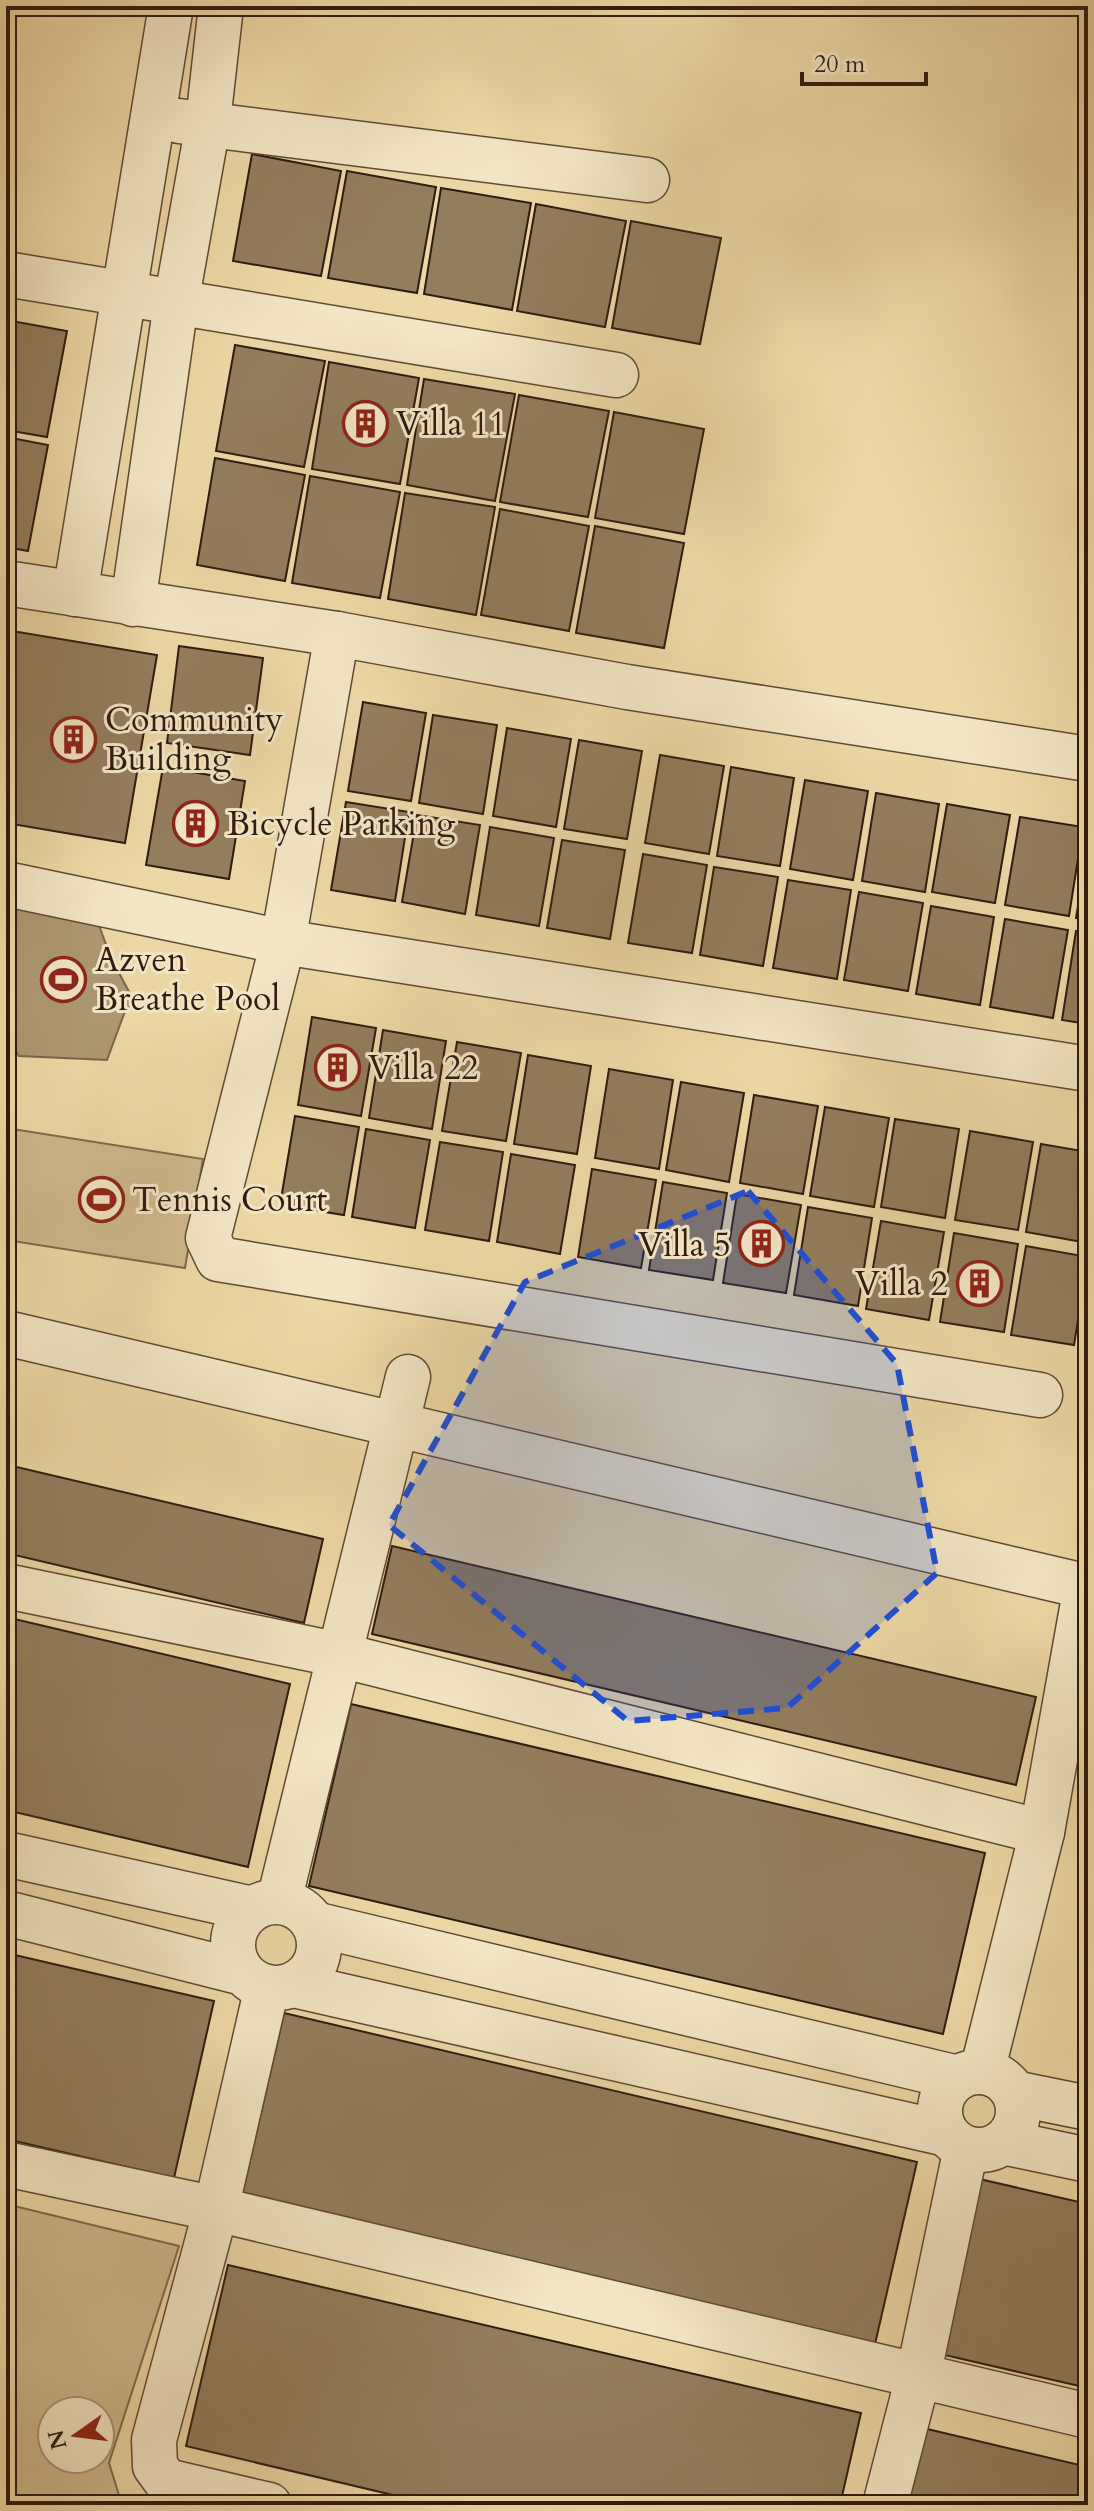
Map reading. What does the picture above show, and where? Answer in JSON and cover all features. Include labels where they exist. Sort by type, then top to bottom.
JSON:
[{"type":"street","points":[[75,594],[171,6]]},
{"type":"street","points":[[133,604],[176,303],[207,124],[221,6]]},
{"type":"street","points":[[153,119],[647,180]]},
{"type":"street","points":[[6,274],[616,375]]},
{"type":"street","points":[[6,583],[337,634],[627,687],[1088,759]]},
{"type":"street","points":[[337,634],[283,942],[208,1238],[218,1259],[1040,1395]]},
{"type":"street","points":[[6,884],[283,942],[1088,1069]]},
{"type":"street","points":[[6,1333],[1087,1586],[1042,1832],[985,2081]]},
{"type":"street","points":[[281,1911],[408,1377]]},
{"type":"street","points":[[6,1586],[340,1655],[1042,1832]]},
{"type":"street","points":[[6,1854],[281,1911],[1088,2108]]},
{"type":"street","points":[[268,1982],[233,1946],[235,1932],[281,1911]]},
{"type":"street","points":[[268,1982],[315,1965],[319,1951],[281,1911]]},
{"type":"street","points":[[6,1913],[268,1982],[972,2142],[1088,2160]]},
{"type":"street","points":[[268,1982],[216,2209],[154,2440],[155,2466],[162,2493],[269,2505]]},
{"type":"street","points":[[972,2142],[1013,2132],[1018,2120],[985,2081]]},
{"type":"street","points":[[972,2142],[940,2110],[942,2097],[985,2081]]},
{"type":"street","points":[[885,2505],[972,2142]]},
{"type":"street","points":[[6,2164],[216,2209],[1088,2416]]},
{"type":"highlighted area","points":[[748,1191],[897,1364],[937,1573],[787,1708],[628,1721],[389,1525],[525,1282]]},
{"type":"shaded area","name":"Azven Breathe Pool","points":[[6,897],[93,909],[111,958],[134,1001],[124,1014],[107,1060],[19,1056],[6,1034]]},
{"type":"shaded area","name":"Tennis Court","points":[[6,1128],[203,1159],[185,1268],[6,1240]]},
{"type":"shaded area","points":[[6,2204],[179,2246],[116,2441],[116,2395],[36,2395],[36,2475],[113,2475],[122,2505],[6,2505]]},
{"type":"building","points":[[252,154],[341,171],[321,276],[233,261]]},
{"type":"building","points":[[347,171],[436,187],[417,293],[328,278]]},
{"type":"building","points":[[441,188],[531,203],[512,310],[424,294]]},
{"type":"building","points":[[536,204],[626,221],[605,327],[517,311]]},
{"type":"building","points":[[631,221],[721,238],[700,344],[612,328]]},
{"type":"building","points":[[6,320],[67,331],[47,437],[6,430]]},
{"type":"building","points":[[235,345],[325,361],[304,467],[216,451]]},
{"type":"building","name":"Villa 11","points":[[329,362],[419,378],[400,484],[312,469]]},
{"type":"building","points":[[424,379],[515,394],[495,501],[407,485]]},
{"type":"building","points":[[519,395],[609,411],[588,517],[500,502]]},
{"type":"building","points":[[614,412],[704,429],[684,534],[595,518]]},
{"type":"building","points":[[6,437],[48,445],[28,551],[6,547]]},
{"type":"building","points":[[215,458],[305,475],[285,581],[197,565]]},
{"type":"building","points":[[310,476],[400,492],[380,598],[292,583]]},
{"type":"building","points":[[405,493],[495,507],[476,615],[388,599]]},
{"type":"building","points":[[500,509],[589,526],[569,631],[481,615]]},
{"type":"building","points":[[595,526],[684,543],[664,648],[576,633]]},
{"type":"building","name":"Community Building","points":[[6,630],[157,655],[125,843],[6,823]]},
{"type":"building","points":[[179,646],[263,658],[250,755],[167,743]]},
{"type":"building","points":[[363,702],[426,713],[411,801],[348,791]]},
{"type":"building","points":[[433,715],[497,725],[483,814],[419,803]]},
{"type":"building","points":[[507,728],[571,739],[556,827],[493,816]]},
{"type":"building","points":[[579,740],[642,751],[627,839],[564,829]]},
{"type":"building","points":[[660,755],[724,766],[709,854],[645,843]]},
{"type":"building","name":"Bicycle Parking","points":[[163,767],[245,781],[229,879],[146,865]]},
{"type":"building","points":[[731,767],[794,778],[780,866],[717,856]]},
{"type":"building","points":[[805,780],[868,791],[853,880],[790,869]]},
{"type":"building","points":[[876,793],[939,804],[925,892],[862,881]]},
{"type":"building","points":[[346,802],[409,812],[395,901],[331,890]]},
{"type":"building","points":[[947,804],[1010,815],[995,903],[932,892]]},
{"type":"building","points":[[417,815],[480,825],[465,914],[402,902]]},
{"type":"building","points":[[1020,817],[1083,827],[1069,916],[1005,905]]},
{"type":"building","points":[[490,827],[554,838],[539,926],[476,915]]},
{"type":"building","points":[[562,840],[625,850],[610,939],[547,928]]},
{"type":"building","points":[[1088,847],[1088,920],[1076,918]]},
{"type":"building","points":[[643,854],[707,865],[692,953],[628,943]]},
{"type":"building","points":[[714,867],[778,877],[763,966],[700,955]]},
{"type":"building","points":[[788,880],[851,890],[837,979],[773,968]]},
{"type":"building","points":[[859,892],[923,903],[908,991],[844,980]]},
{"type":"building","points":[[931,906],[994,917],[980,1005],[916,994]]},
{"type":"building","points":[[1005,919],[1068,930],[1053,1018],[990,1007]]},
{"type":"building","points":[[1076,931],[1088,933],[1088,1024],[1062,1020]]},
{"type":"building","name":"Villa 22","points":[[312,1017],[376,1028],[361,1116],[298,1105]]},
{"type":"building","points":[[383,1030],[446,1041],[432,1129],[369,1118]]},
{"type":"building","points":[[457,1042],[521,1053],[506,1141],[442,1131]]},
{"type":"building","points":[[528,1055],[591,1066],[577,1154],[514,1144]]},
{"type":"building","points":[[609,1069],[673,1080],[659,1169],[595,1158]]},
{"type":"building","points":[[681,1082],[744,1093],[729,1182],[666,1170]]},
{"type":"building","points":[[754,1095],[818,1106],[803,1194],[740,1183]]},
{"type":"building","points":[[825,1107],[889,1118],[874,1207],[810,1196]]},
{"type":"building","points":[[295,1116],[359,1127],[344,1215],[280,1205]]},
{"type":"building","points":[[895,1119],[959,1129],[945,1218],[881,1207]]},
{"type":"building","points":[[366,1129],[430,1140],[415,1228],[352,1217]]},
{"type":"building","points":[[970,1131],[1033,1142],[1018,1230],[955,1220]]},
{"type":"building","points":[[440,1142],[503,1152],[489,1241],[425,1230]]},
{"type":"building","points":[[1041,1144],[1088,1152],[1088,1243],[1026,1232]]},
{"type":"building","points":[[511,1154],[575,1165],[560,1254],[497,1242]]},
{"type":"building","points":[[592,1169],[656,1180],[641,1268],[578,1257]]},
{"type":"building","points":[[663,1182],[727,1193],[713,1280],[649,1270]]},
{"type":"building","name":"Villa 5","points":[[737,1194],[801,1205],[786,1293],[723,1283]]},
{"type":"building","points":[[808,1207],[872,1218],[858,1306],[794,1295]]},
{"type":"building","points":[[881,1221],[944,1232],[929,1320],[866,1309]]},
{"type":"building","name":"Villa 2","points":[[954,1233],[1018,1244],[1004,1332],[940,1322]]},
{"type":"building","points":[[1026,1246],[1088,1257],[1074,1345],[1011,1335]]},
{"type":"building","points":[[8,1465],[323,1539],[304,1623],[6,1553]]},
{"type":"building","points":[[392,1546],[1036,1697],[1016,1785],[372,1634]]},
{"type":"building","points":[[6,1617],[290,1684],[248,1867],[6,1810]]},
{"type":"building","points":[[351,1704],[985,1853],[943,2034],[309,1886]]},
{"type":"building","points":[[6,1953],[214,2001],[174,2178],[6,2139]]},
{"type":"building","points":[[284,2013],[917,2162],[875,2344],[242,2195]]},
{"type":"building","points":[[975,2178],[1088,2204],[1088,2388],[936,2353]]},
{"type":"building","points":[[228,2265],[861,2413],[840,2505],[435,2505],[186,2446]]},
{"type":"building","points":[[923,2428],[1088,2467],[1088,2505],[906,2505]]},
{"type":"place","name":"Villa 11","points":[[365,423]]},
{"type":"place","name":"Community Building","points":[[74,739]]},
{"type":"place","name":"Bicycle Parking","points":[[196,823]]},
{"type":"place","name":"Azven Breathe Pool","points":[[64,979]]},
{"type":"place","name":"Villa 22","points":[[337,1067]]},
{"type":"place","name":"Tennis Court","points":[[101,1199]]},
{"type":"place","name":"Villa 5","points":[[762,1244]]},
{"type":"place","name":"Villa 2","points":[[979,1283]]}]
